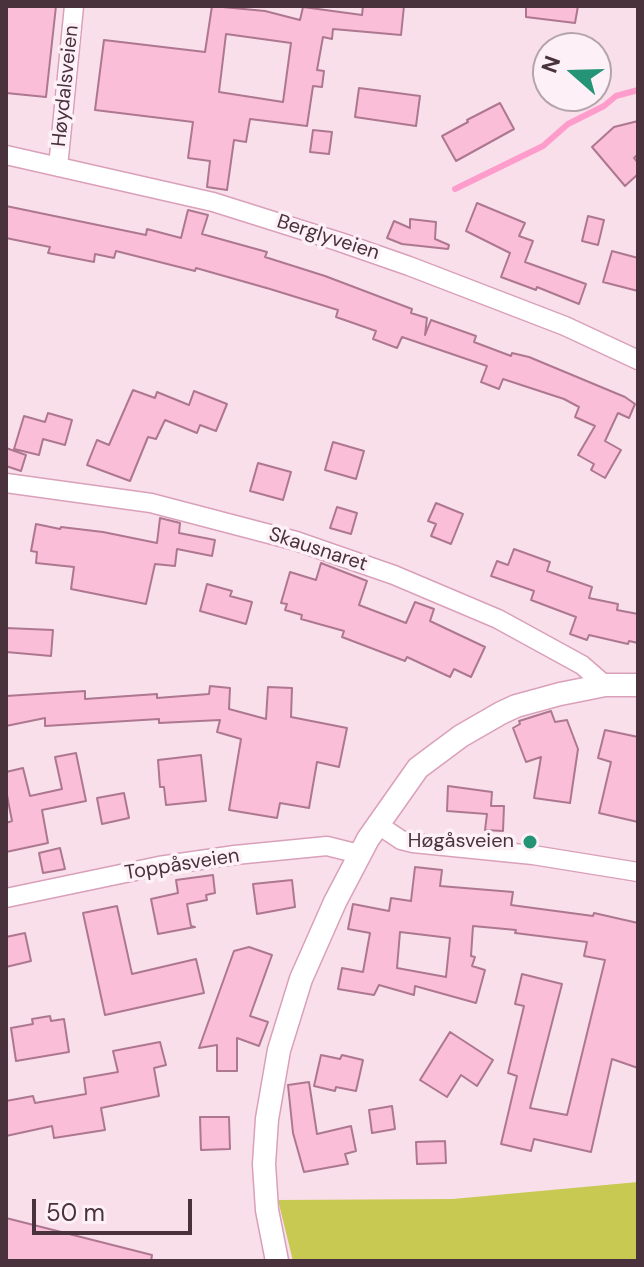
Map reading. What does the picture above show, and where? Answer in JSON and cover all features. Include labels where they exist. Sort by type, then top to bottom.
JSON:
[{"type":"street","name":"Høydalsveien","points":[[58,167],[74,6]]},
{"type":"street","name":"Berglyveien","points":[[6,155],[224,205],[364,250],[565,326],[638,360]]},
{"type":"street","name":"Skausnaret","points":[[6,483],[151,503],[296,541],[394,575],[498,619],[582,665],[605,685]]},
{"type":"street","points":[[277,1261],[267,1210],[264,1164],[267,1119],[279,1050],[294,996],[335,902],[377,824],[418,768],[461,736],[516,706],[605,685],[638,685]]},
{"type":"street","points":[[377,824],[401,840],[413,843],[533,855],[638,872]]},
{"type":"street","name":"Toppåsveien","points":[[6,898],[159,866],[235,855],[327,846],[359,854]]},
{"type":"shaded area","points":[[638,1182],[638,1261],[293,1261],[278,1200],[453,1199]]},
{"type":"building","points":[[6,6],[56,6],[46,97],[6,93]]},
{"type":"building","points":[[212,6],[265,11],[300,20],[303,7],[362,15],[363,6],[404,6],[401,35],[333,29],[332,39],[323,37],[317,70],[324,71],[322,87],[313,86],[307,126],[250,119],[246,142],[234,140],[227,190],[207,187],[210,161],[188,158],[193,122],[95,110],[104,40],[205,52]],"holes":[[[226,34],[291,43],[283,102],[219,92]]]},
{"type":"building","points":[[526,6],[578,6],[575,23],[526,17]]},
{"type":"building","points":[[359,88],[420,96],[416,126],[355,117]]},
{"type":"building","points":[[500,103],[514,129],[456,161],[442,136]]},
{"type":"building","points":[[638,121],[638,154],[634,158],[638,163],[638,174],[625,186],[592,147],[614,127]]},
{"type":"building","points":[[313,130],[332,132],[329,154],[310,152]]},
{"type":"building","points":[[477,203],[525,223],[519,236],[533,241],[525,262],[586,284],[579,304],[501,277],[510,253],[466,231]]},
{"type":"building","points":[[6,206],[146,235],[147,229],[181,238],[188,210],[208,215],[202,234],[267,252],[265,257],[412,309],[411,313],[427,318],[425,335],[431,320],[476,336],[474,342],[511,356],[512,353],[529,357],[625,397],[635,404],[629,418],[618,413],[605,441],[621,450],[605,478],[591,470],[594,464],[578,455],[595,426],[575,417],[579,407],[564,399],[503,379],[499,389],[481,382],[487,366],[402,337],[397,348],[373,339],[376,331],[336,317],[338,310],[196,268],[195,271],[116,251],[114,258],[95,254],[94,262],[48,253],[50,247],[6,238]]},
{"type":"building","points":[[588,216],[604,220],[598,245],[582,241]]},
{"type":"building","points":[[410,219],[436,222],[435,239],[449,245],[448,249],[402,244],[387,238],[394,221],[410,228]]},
{"type":"building","points":[[612,251],[638,258],[638,291],[603,282]]},
{"type":"building","points":[[133,390],[155,398],[157,392],[189,405],[194,391],[227,404],[216,431],[200,425],[197,433],[165,420],[156,439],[148,437],[130,481],[87,465],[97,440],[109,445]]},
{"type":"building","points":[[48,413],[72,420],[65,445],[43,439],[39,455],[14,449],[24,416],[45,422]]},
{"type":"building","points":[[333,442],[364,451],[356,479],[325,470]]},
{"type":"building","points":[[6,448],[26,455],[21,471],[6,466]]},
{"type":"building","points":[[258,463],[291,472],[283,500],[250,491]]},
{"type":"building","points":[[436,503],[463,514],[451,544],[431,536],[436,524],[428,521]]},
{"type":"building","points":[[337,507],[357,513],[351,534],[330,528]]},
{"type":"building","points":[[160,518],[180,523],[179,533],[215,540],[212,556],[177,549],[175,566],[155,564],[146,604],[71,589],[74,567],[36,563],[37,552],[31,551],[36,524],[103,532],[157,543]]},
{"type":"building","points":[[514,549],[550,562],[547,571],[592,587],[589,598],[618,604],[617,610],[638,614],[638,643],[629,641],[628,644],[589,635],[587,640],[570,634],[576,617],[531,600],[534,591],[491,576],[497,561],[508,565]]},
{"type":"building","points":[[321,563],[367,581],[359,605],[406,623],[415,602],[434,609],[430,621],[485,647],[471,677],[454,669],[450,677],[407,657],[405,661],[342,637],[344,631],[301,619],[302,615],[285,610],[287,604],[281,603],[290,572],[316,580]]},
{"type":"building","points":[[207,584],[232,591],[230,596],[252,602],[246,624],[200,611]]},
{"type":"building","points":[[6,628],[53,630],[51,656],[6,652]]},
{"type":"building","points":[[210,686],[230,688],[229,709],[266,719],[268,687],[292,688],[291,717],[347,728],[339,767],[317,762],[309,808],[280,803],[277,818],[229,810],[241,739],[217,732],[220,720],[159,723],[159,719],[45,726],[45,718],[6,726],[6,696],[85,691],[85,699],[157,694],[157,698],[209,694]]},
{"type":"building","points":[[551,711],[555,722],[567,720],[578,749],[570,803],[534,798],[541,757],[526,762],[513,728],[520,724],[519,721]]},
{"type":"building","points":[[605,730],[638,737],[638,822],[599,813],[611,762],[598,758]]},
{"type":"building","points":[[76,753],[86,801],[42,810],[48,843],[6,852],[6,823],[12,821],[6,772],[23,768],[30,796],[62,789],[55,757]]},
{"type":"building","points":[[201,755],[206,801],[166,805],[164,787],[160,787],[158,760]]},
{"type":"building","points":[[448,786],[492,792],[491,806],[504,806],[503,831],[485,830],[487,814],[447,811]]},
{"type":"building","points":[[124,793],[129,818],[102,824],[97,798]]},
{"type":"building","points":[[60,848],[65,869],[43,873],[39,853]]},
{"type":"building","points":[[415,867],[442,870],[440,886],[513,892],[511,905],[593,916],[594,913],[638,923],[638,1068],[612,1059],[591,1152],[534,1139],[531,1151],[501,1144],[517,1076],[508,1073],[524,1006],[515,1004],[522,974],[562,984],[530,1108],[567,1115],[605,960],[584,956],[587,942],[473,926],[471,956],[475,957],[472,966],[485,970],[476,1003],[415,986],[414,995],[379,985],[374,995],[338,989],[342,968],[363,972],[370,933],[348,929],[353,904],[389,911],[391,898],[411,901]],"holes":[[[400,932],[450,938],[446,977],[397,968]]]},
{"type":"building","points":[[213,875],[215,893],[206,895],[207,900],[187,904],[191,926],[195,927],[158,934],[151,899],[178,893],[176,880]]},
{"type":"building","points":[[292,880],[295,907],[257,914],[253,884]]},
{"type":"building","points":[[117,906],[132,974],[196,959],[204,993],[105,1015],[83,913]]},
{"type":"building","points":[[25,933],[31,961],[6,967],[6,937]]},
{"type":"building","points":[[249,947],[272,955],[250,1016],[268,1022],[259,1046],[237,1038],[237,1071],[217,1071],[217,1045],[199,1048],[234,951]]},
{"type":"building","points":[[50,1016],[51,1021],[64,1019],[69,1052],[16,1061],[11,1028],[33,1024],[32,1019]]},
{"type":"building","points":[[450,1032],[493,1060],[477,1086],[461,1075],[447,1097],[420,1080]]},
{"type":"building","points":[[160,1042],[166,1065],[154,1068],[159,1096],[101,1108],[105,1130],[54,1138],[52,1126],[6,1136],[6,1101],[33,1096],[35,1103],[86,1094],[84,1078],[118,1072],[113,1051]]},
{"type":"building","points":[[321,1055],[340,1059],[342,1055],[363,1060],[356,1091],[336,1087],[335,1091],[314,1086]]},
{"type":"building","points":[[309,1082],[317,1134],[351,1126],[356,1151],[345,1154],[348,1164],[304,1172],[293,1133],[288,1085]]},
{"type":"building","points":[[392,1106],[395,1129],[372,1133],[369,1110]]},
{"type":"building","points":[[200,1117],[229,1117],[230,1149],[201,1150]]},
{"type":"building","points":[[445,1141],[446,1163],[417,1164],[416,1142]]},
{"type":"building","points":[[6,1218],[152,1255],[151,1261],[6,1261]]},
{"type":"waterway","points":[[455,189],[543,146],[568,124],[604,106],[616,96],[638,90]]},
{"type":"place","name":"Høgåsveien","points":[[530,842]]}]
